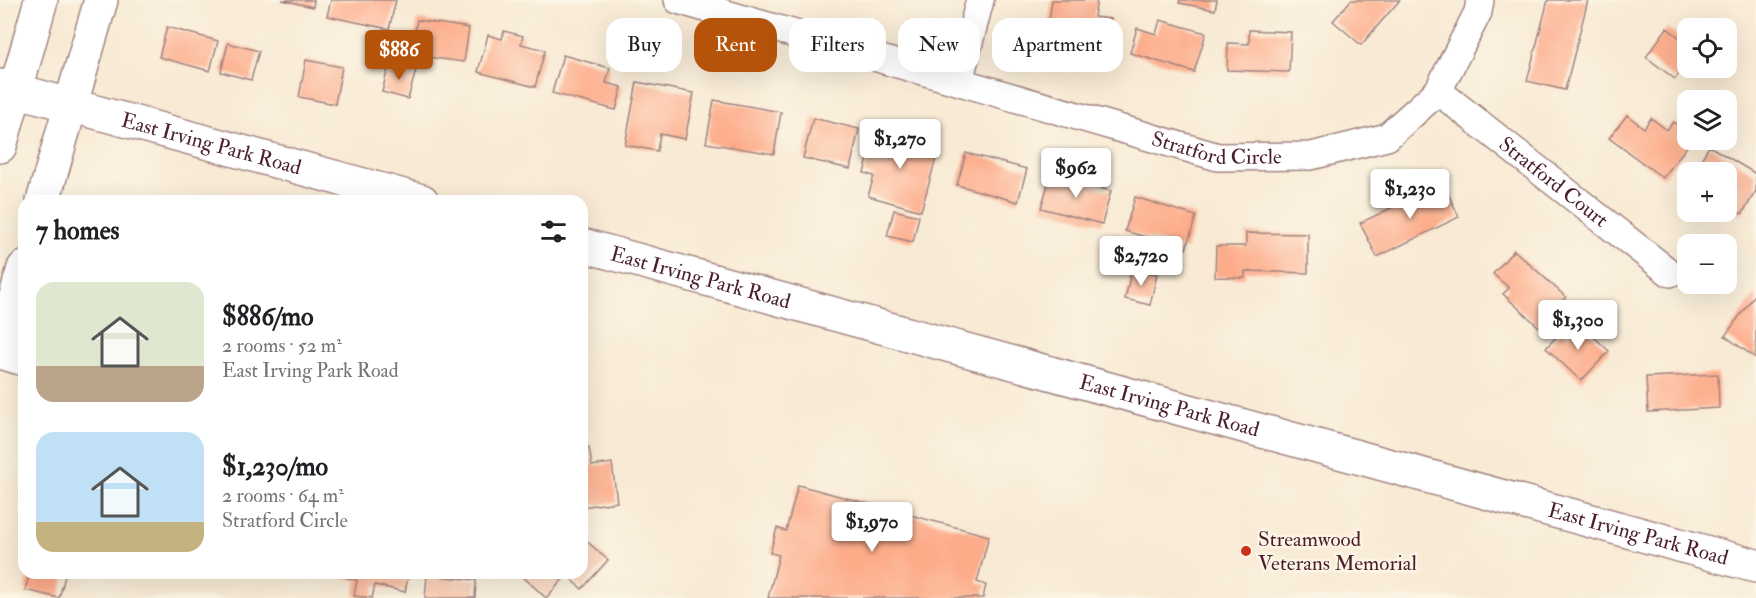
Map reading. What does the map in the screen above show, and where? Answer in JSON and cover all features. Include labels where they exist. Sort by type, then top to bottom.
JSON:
[{"type":"main road","points":[[0,146],[8,88],[41,0]]},
{"type":"main road","points":[[46,195],[101,0]]},
{"type":"main road","name":"East Irving Park Road","points":[[8,88],[400,195]]},
{"type":"main road","name":"East Irving Park Road","points":[[588,247],[1756,566]]},
{"type":"main road","points":[[0,354],[18,290]]},
{"type":"street","name":"Stratford Circle","points":[[678,0],[1218,157],[1311,156],[1388,137],[1438,91],[1478,12],[1480,0]]},
{"type":"street","points":[[959,81],[980,0]]},
{"type":"street","name":"Stratford Court","points":[[1438,91],[1670,273]]},
{"type":"street","points":[[0,354],[18,360]]},
{"type":"building","points":[[282,0],[314,0],[313,7]]},
{"type":"building","points":[[331,0],[396,0],[389,29],[327,16]]},
{"type":"building","points":[[1052,0],[1097,0],[1094,17],[1102,18],[1049,18]]},
{"type":"building","points":[[1180,0],[1217,0],[1215,10],[1179,3]]},
{"type":"building","points":[[1351,0],[1400,0],[1361,45],[1333,21]]},
{"type":"building","points":[[1548,0],[1588,0],[1565,90],[1527,81]]},
{"type":"building","points":[[417,20],[469,28],[464,62],[412,55]]},
{"type":"building","points":[[1160,20],[1206,33],[1194,72],[1130,53],[1137,28],[1156,34]]},
{"type":"building","points":[[167,27],[218,41],[210,71],[159,57]]},
{"type":"building","points":[[1667,28],[1677,36],[1677,76],[1675,79],[1646,57]]},
{"type":"building","points":[[1249,30],[1291,32],[1289,72],[1227,70],[1228,43],[1249,44]]},
{"type":"building","points":[[504,31],[523,36],[521,44],[545,50],[535,87],[478,72],[488,35],[502,39]]},
{"type":"building","points":[[228,43],[259,51],[251,80],[221,72]]},
{"type":"building","points":[[563,55],[606,67],[606,72],[609,72],[606,83],[622,87],[616,110],[552,93]]},
{"type":"building","points":[[306,60],[342,67],[335,104],[299,97]]},
{"type":"building","points":[[389,64],[416,70],[408,99],[382,92]]},
{"type":"building","points":[[637,82],[694,93],[685,139],[660,134],[657,151],[625,145]]},
{"type":"building","points":[[714,100],[781,112],[774,154],[706,143]]},
{"type":"building","points":[[1627,115],[1644,128],[1651,118],[1667,130],[1673,122],[1677,125],[1677,150],[1684,150],[1663,178],[1609,138]]},
{"type":"building","points":[[813,118],[859,129],[850,169],[803,158]]},
{"type":"building","points":[[876,130],[939,148],[921,211],[868,196],[874,176],[864,173]]},
{"type":"building","points":[[1707,150],[1716,150],[1736,162],[1700,162]]},
{"type":"building","points":[[966,153],[1027,169],[1018,202],[957,185]]},
{"type":"building","points":[[1737,163],[1756,174],[1756,191],[1742,214],[1737,211]]},
{"type":"building","points":[[1051,174],[1111,191],[1102,224],[1041,208]]},
{"type":"building","points":[[1443,183],[1459,217],[1377,257],[1360,223]]},
{"type":"building","points":[[1135,197],[1196,216],[1186,249],[1125,231]]},
{"type":"building","points":[[894,210],[919,216],[913,242],[887,236]]},
{"type":"building","points":[[1246,233],[1308,234],[1308,273],[1245,271],[1245,278],[1215,277],[1216,246],[1246,246]]},
{"type":"building","points":[[1514,250],[1566,297],[1539,327],[1503,294],[1509,288],[1493,274]]},
{"type":"building","points":[[1132,269],[1157,274],[1150,305],[1125,299]]},
{"type":"building","points":[[1756,293],[1756,358],[1725,336]]},
{"type":"building","points":[[1580,324],[1609,351],[1581,381],[1546,348],[1562,331],[1568,337]]},
{"type":"building","points":[[1718,374],[1719,408],[1648,412],[1646,377]]},
{"type":"building","points":[[588,447],[592,466],[612,463],[617,502],[588,506]]},
{"type":"building","points":[[798,485],[989,536],[977,582],[986,585],[983,598],[768,598],[779,555],[770,553],[777,528],[786,531]]},
{"type":"building","points":[[588,542],[608,560],[582,589],[571,579],[588,579]]},
{"type":"building","points":[[28,579],[64,579],[59,598],[25,590]]},
{"type":"building","points":[[353,579],[408,579],[405,592],[375,585],[372,598],[354,596],[357,580]]},
{"type":"building","points":[[427,579],[476,580],[475,598],[425,598]]},
{"type":"building","points":[[525,579],[563,579],[546,598]]},
{"type":"place","name":"Streamwood Veterans Memorial","points":[[1246,551]]}]
